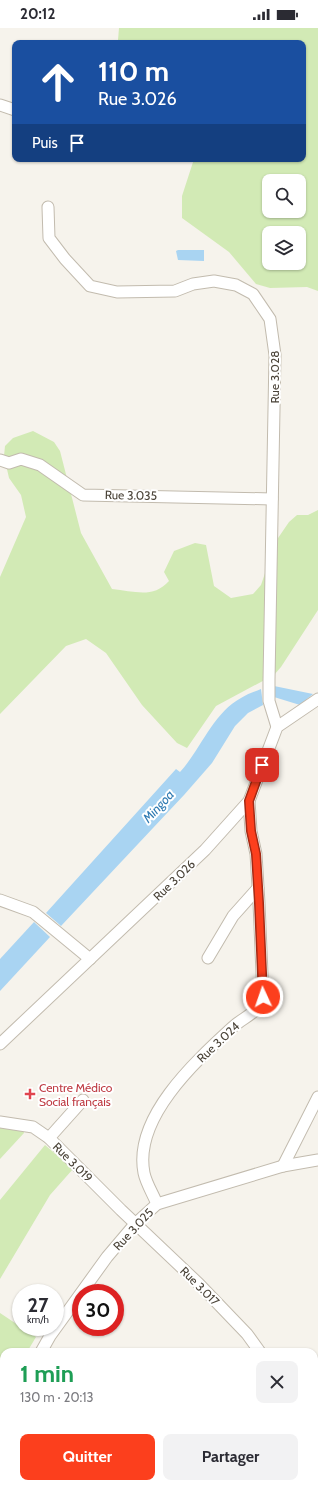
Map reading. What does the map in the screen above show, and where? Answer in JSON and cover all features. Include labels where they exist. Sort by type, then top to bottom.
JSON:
[{"type":"street","points":[[0,105],[12,109]]},
{"type":"street","name":"Rue 3.028","points":[[48,207],[49,238],[65,260],[90,286],[117,292],[175,291],[192,284],[214,281],[236,285],[253,294],[270,319],[275,355],[268,680],[269,702],[277,727]]},
{"type":"street","name":"Rue 3.035","points":[[0,460],[9,463],[21,459],[40,465],[83,494],[272,499]]},
{"type":"street","points":[[277,727],[318,699]]},
{"type":"street","name":"Rue 3.026","points":[[0,1044],[205,850],[249,801],[277,727]]},
{"type":"street","name":"Rue 3.024","points":[[158,1204],[144,1174],[143,1153],[152,1122],[169,1094],[201,1056],[238,1023],[258,1009],[262,1003],[263,997],[256,854],[251,831],[249,801]]},
{"type":"street","points":[[208,958],[233,916],[258,888]]},
{"type":"street","points":[[0,900],[33,912],[57,934],[65,938],[90,959]]},
{"type":"street","points":[[283,1166],[318,1097]]},
{"type":"street","points":[[49,1138],[83,1100]]},
{"type":"street","name":"Rue 3.019","points":[[0,1122],[33,1128],[49,1138],[135,1224]]},
{"type":"street","name":"Rue 3.025","points":[[44,1348],[85,1287],[135,1224],[158,1204],[283,1166],[318,1160]]},
{"type":"street","name":"Rue 3.017","points":[[135,1224],[199,1284],[247,1334],[257,1348]]},
{"type":"green space","points":[[119,28],[318,28],[318,291],[307,287],[270,288],[256,284],[229,252],[182,218],[182,196],[193,162],[306,162],[306,40],[118,40]]},
{"type":"green space","points":[[33,431],[54,442],[60,451],[81,533],[112,589],[150,592],[163,587],[169,581],[164,572],[174,551],[195,543],[206,545],[214,586],[231,598],[253,594],[261,585],[276,541],[289,522],[297,515],[308,515],[318,510],[318,610],[281,667],[274,675],[216,706],[187,748],[177,743],[142,705],[106,653],[86,639],[66,646],[0,714],[0,577],[26,517],[21,495],[9,478],[4,456],[5,446],[13,438]]},
{"type":"green space","points":[[0,1127],[23,1129],[24,1133],[0,1159]]},
{"type":"green space","points":[[45,1145],[73,1169],[50,1195],[0,1279],[0,1200]]},
{"type":"green space","points":[[0,1313],[12,1321],[12,1336],[36,1337],[29,1348],[0,1348]]},
{"type":"water","points":[[204,250],[204,261],[178,260],[176,251]]},
{"type":"water","points":[[274,686],[313,694],[300,705],[274,697]]},
{"type":"water","name":"Mingoa","points":[[261,689],[263,705],[248,713],[235,726],[212,763],[184,795],[61,926],[46,913],[176,769],[180,772],[188,763],[215,722],[223,713],[241,698]]},
{"type":"water","points":[[34,922],[50,937],[0,991],[0,959]]},
{"type":"place","name":"Centre Médico Social français","points":[[30,1094]]},
{"type":"route","points":[[262,765],[249,801],[251,831],[256,854],[263,997]]}]
